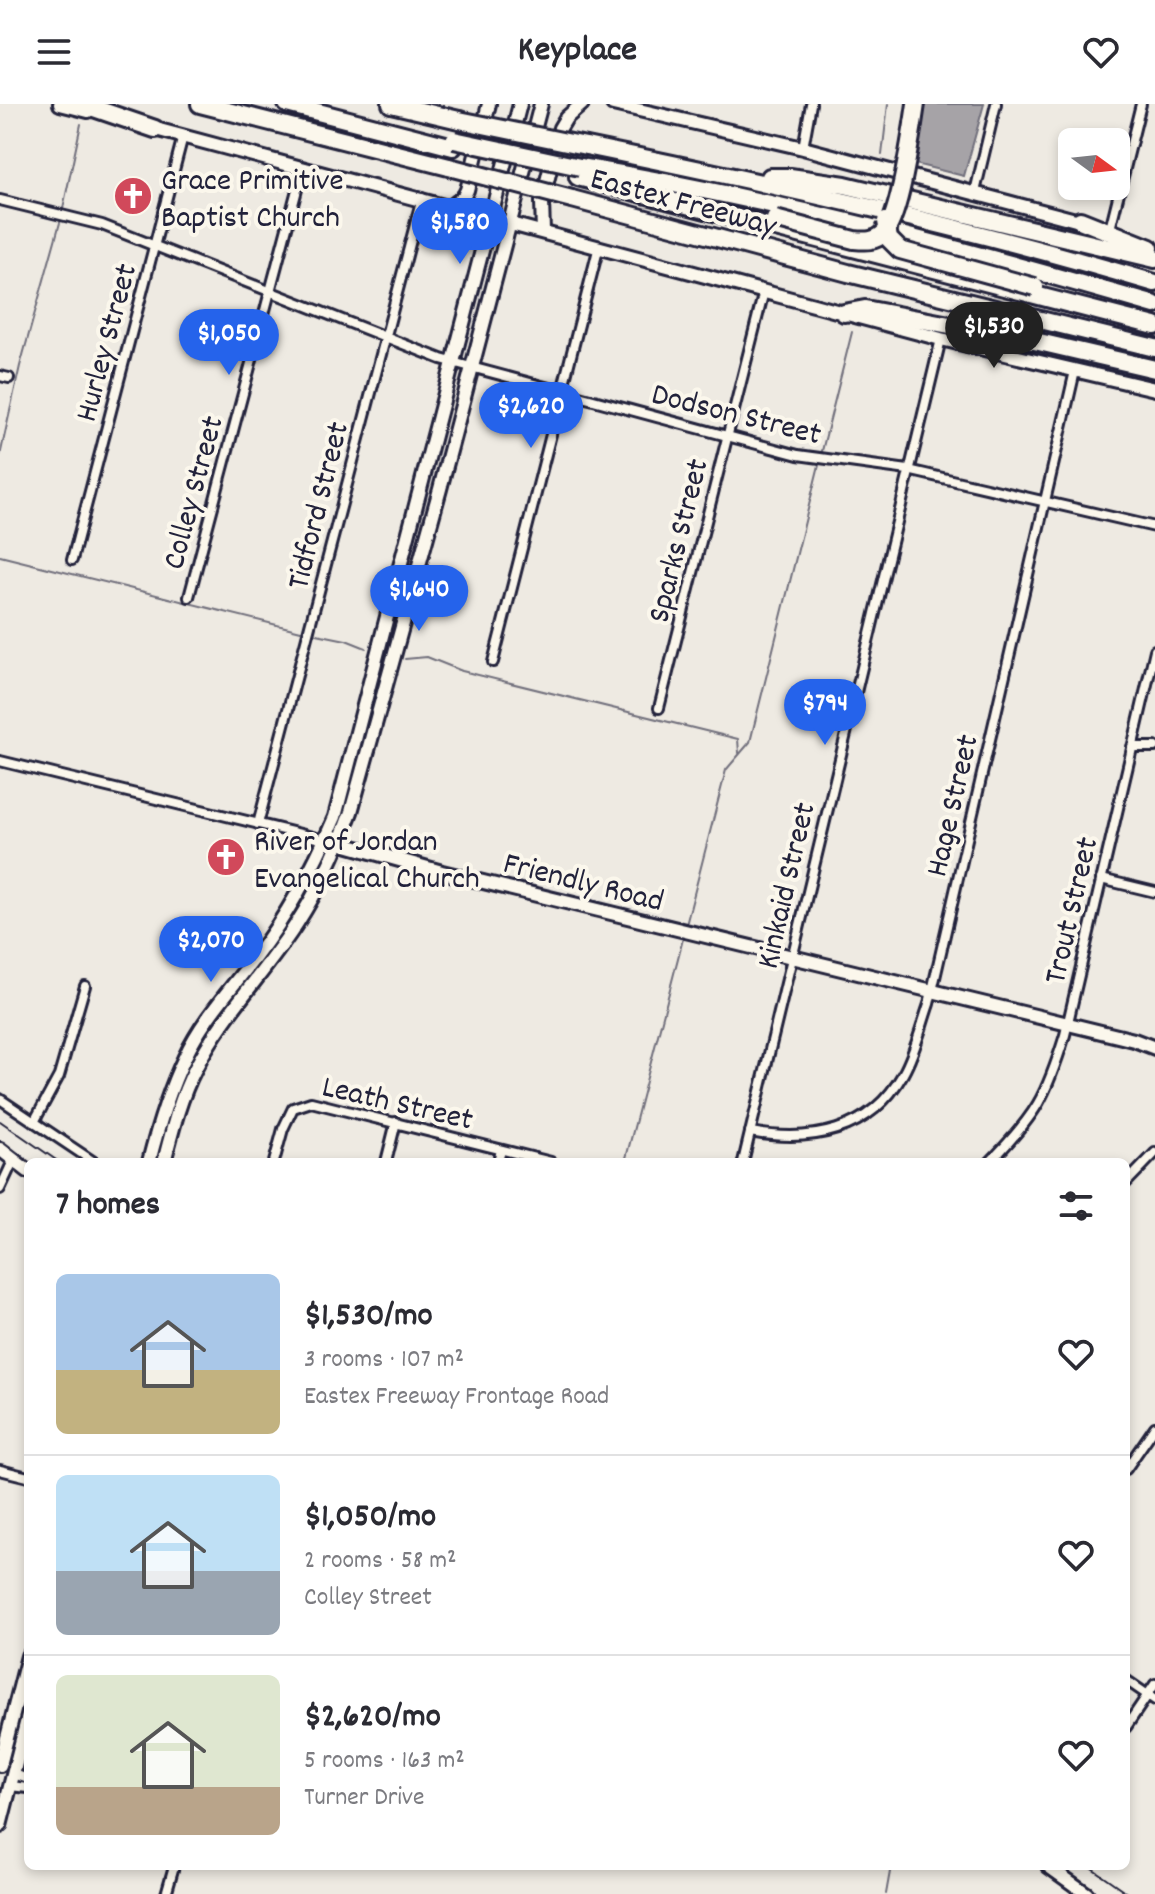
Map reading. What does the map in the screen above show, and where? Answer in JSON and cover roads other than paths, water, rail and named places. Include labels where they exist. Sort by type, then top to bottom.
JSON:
[{"type":"highway","points":[[82,104],[155,129]]},
{"type":"highway","name":"Eastex Freeway","points":[[200,104],[848,273],[1155,348]]},
{"type":"highway","name":"Eastex Freeway","points":[[288,104],[579,172],[673,182],[753,200],[1009,263],[1155,305]]},
{"type":"highway","name":"Eastex Freeway","points":[[391,104],[740,177],[924,221],[1155,283]]},
{"type":"highway","points":[[910,104],[910,124]]},
{"type":"highway","points":[[916,104],[889,219],[894,246],[908,253],[1155,316]]},
{"type":"highway","points":[[579,172],[632,186],[865,234],[876,230],[889,219]]},
{"type":"highway","points":[[579,172],[1155,326]]},
{"type":"highway","points":[[740,177],[790,177],[845,185],[1150,255]]},
{"type":"highway","points":[[1080,220],[1150,255]]},
{"type":"highway","points":[[844,313],[865,309],[880,311],[1011,336],[1155,369]]},
{"type":"main road","points":[[60,104],[452,206],[941,339],[1155,389]]},
{"type":"main road","points":[[452,206],[467,190],[489,104]]},
{"type":"main road","points":[[150,1158],[162,1114],[183,1060],[202,1027],[297,923],[339,843],[351,812],[420,484],[520,104]]},
{"type":"main road","points":[[165,1158],[195,1068],[262,959],[325,840],[342,796],[440,489],[541,104]]},
{"type":"main road","points":[[543,231],[542,202],[560,128],[582,104]]},
{"type":"main road","points":[[613,104],[636,106],[803,148],[1155,242]]},
{"type":"main road","points":[[420,484],[440,489]]},
{"type":"main road","name":"Friendly Road","points":[[325,840],[442,872],[1155,1048]]},
{"type":"main road","points":[[183,1060],[195,1068]]},
{"type":"main road","points":[[0,1149],[24,1166]]},
{"type":"main road","points":[[8,1781],[0,1768],[24,1672]]},
{"type":"main road","points":[[0,1826],[8,1781],[24,1729]]},
{"type":"main road","points":[[1054,1870],[1087,1894]]},
{"type":"street","points":[[803,148],[811,104]]},
{"type":"street","points":[[975,192],[996,104]]},
{"type":"street","points":[[1110,229],[1141,104]]},
{"type":"street","name":"Hurley Street","points":[[72,560],[183,136]]},
{"type":"street","name":"Colley Street","points":[[189,597],[303,167]]},
{"type":"street","name":"Tidford Street","points":[[258,824],[422,198]]},
{"type":"street","name":"Dodson Street","points":[[0,200],[69,216],[154,244],[269,292],[454,362],[804,457],[908,470],[1155,527]]},
{"type":"street","points":[[493,662],[599,246]]},
{"type":"street","name":"Sparks Street","points":[[659,708],[764,291]]},
{"type":"street","name":"Kinkaid Street","points":[[744,1158],[941,339]]},
{"type":"street","name":"Hage Street","points":[[750,1132],[776,1137],[812,1137],[846,1126],[877,1106],[892,1091],[908,1063],[932,992],[1075,371]]},
{"type":"street","name":"Trout Street","points":[[994,1158],[1023,1128],[1044,1097],[1068,1025],[1155,650]]},
{"type":"street","points":[[1132,747],[1155,747]]},
{"type":"street","name":"Friendly Road","points":[[0,761],[325,840]]},
{"type":"street","points":[[1101,879],[1155,892]]},
{"type":"street","points":[[34,1122],[59,1076],[85,986]]},
{"type":"street","points":[[0,1099],[88,1158]]},
{"type":"street","name":"Leath Street","points":[[275,1158],[293,1108],[311,1102],[534,1158]]},
{"type":"street","points":[[387,1158],[396,1122]]},
{"type":"street","points":[[499,1158],[501,1150]]},
{"type":"street","points":[[1130,1179],[1155,1153]]},
{"type":"street","points":[[0,1189],[14,1159]]},
{"type":"street","points":[[1130,1463],[1155,1427]]},
{"type":"street","points":[[0,1470],[24,1476]]},
{"type":"street","points":[[1130,1683],[1151,1697]]},
{"type":"street","points":[[1130,1722],[1151,1697],[1155,1684]]},
{"type":"street","points":[[166,1894],[173,1870]]},
{"type":"waterway","points":[[882,155],[888,104]]},
{"type":"waterway","points":[[62,213],[81,124]]},
{"type":"waterway","points":[[0,456],[20,366],[61,219]]},
{"type":"waterway","points":[[821,455],[852,332]]},
{"type":"waterway","points":[[686,925],[726,770],[750,742],[820,461]]},
{"type":"waterway","points":[[0,556],[305,632]]},
{"type":"waterway","points":[[312,633],[366,648]]},
{"type":"waterway","points":[[405,659],[427,657],[462,671],[738,739],[739,753]]},
{"type":"waterway","points":[[626,1158],[684,935]]},
{"type":"waterway","points":[[886,1894],[890,1870]]},
{"type":"railway","points":[[0,1121],[53,1158]]},
{"type":"railway","points":[[1095,1870],[1129,1894]]},
{"type":"place","name":"Grace Primitive Baptist Church","points":[[133,196]]},
{"type":"place","name":"River of Jordan Evangelical Church","points":[[226,857]]}]
